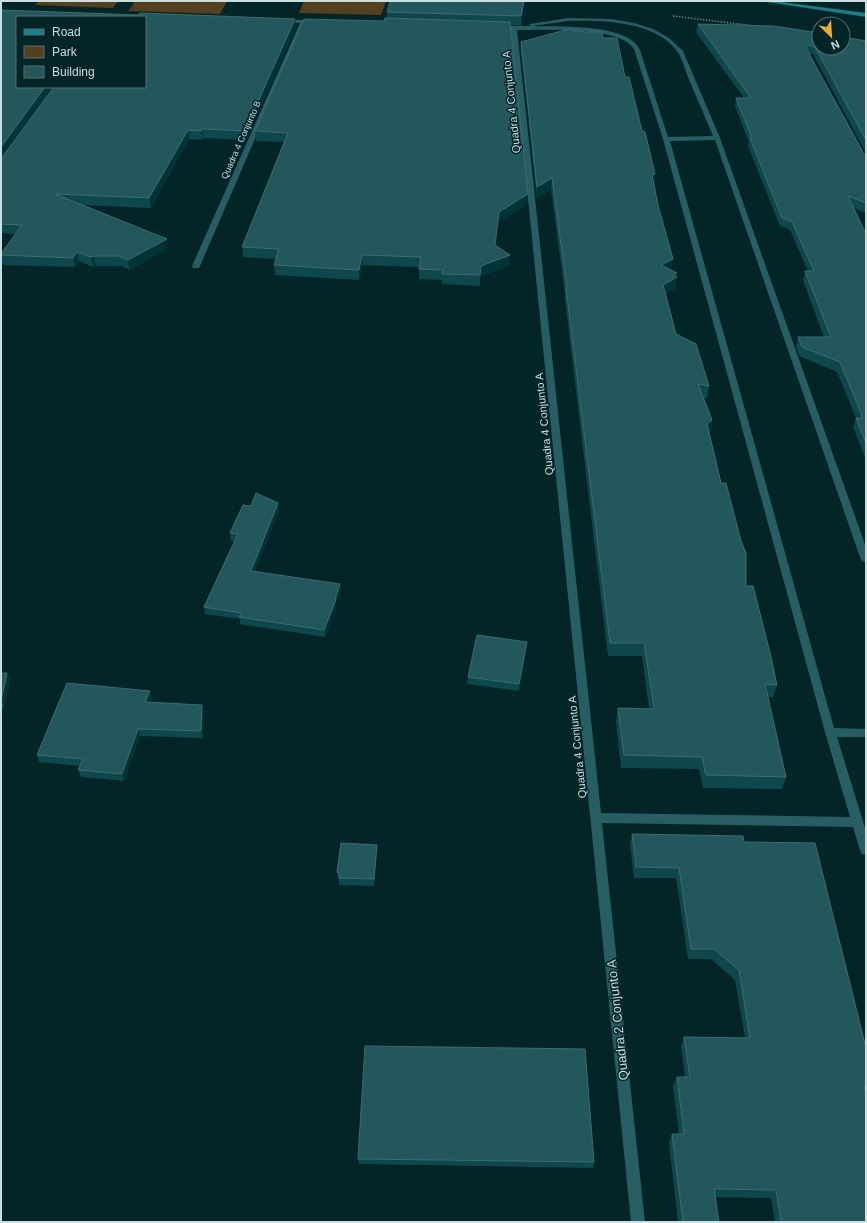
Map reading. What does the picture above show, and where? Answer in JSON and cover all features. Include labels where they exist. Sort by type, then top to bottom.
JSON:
[{"type":"main road","points":[[763,1],[866,15]]},
{"type":"street","points":[[514,29],[558,20],[597,19],[635,26],[660,34],[672,41],[685,59],[717,138],[866,560]]},
{"type":"street","points":[[273,20],[325,22]]},
{"type":"street","name":"Quadra 4 Conjunto B","points":[[196,266],[303,22]]},
{"type":"street","points":[[492,28],[593,30],[620,36],[632,43],[638,53],[666,139],[830,732],[866,850]]},
{"type":"street","name":"Quadra 4 Conjunto A","points":[[514,29],[596,818]]},
{"type":"street","points":[[666,139],[717,138]]},
{"type":"street","points":[[830,732],[866,733]]},
{"type":"street","points":[[596,818],[858,822]]},
{"type":"street","name":"Quadra 2 Conjunto A","points":[[596,818],[638,1222]]},
{"type":"green space","points":[[39,1],[118,1],[113,8],[35,5]]},
{"type":"green space","points":[[135,1],[227,1],[220,14],[128,11]]},
{"type":"green space","points":[[304,1],[386,2],[381,15],[299,13]]},
{"type":"building","points":[[390,1],[524,1],[521,16],[387,12]]},
{"type":"building","points":[[1,10],[138,15],[140,13],[295,19],[245,131],[202,129],[201,131],[188,130],[149,198],[55,194],[167,239],[128,260],[119,256],[91,257],[77,252],[73,258],[1,255],[22,225],[1,224],[1,159],[53,88],[146,88],[146,16],[16,16],[16,88],[44,88],[1,147]]},
{"type":"building","points":[[385,18],[510,22],[528,194],[499,212],[495,245],[510,255],[481,266],[480,275],[442,274],[443,270],[419,269],[421,257],[362,255],[359,270],[274,265],[279,249],[242,247],[288,133],[255,131],[304,19],[384,21]]},
{"type":"building","points":[[698,24],[773,26],[811,32],[811,46],[808,45],[806,48],[864,154],[866,155],[866,203],[848,196],[866,234],[866,443],[856,418],[863,418],[840,362],[802,347],[798,337],[831,337],[805,271],[814,271],[792,222],[782,218],[750,138],[752,138],[736,98],[751,98]]},
{"type":"building","points":[[569,29],[584,32],[602,32],[603,38],[617,38],[625,77],[629,77],[642,131],[645,132],[655,174],[652,175],[658,205],[673,259],[661,265],[677,273],[673,275],[677,277],[663,285],[676,334],[696,344],[709,386],[698,384],[712,420],[707,424],[721,483],[726,483],[741,541],[746,553],[746,586],[753,586],[771,657],[777,685],[765,684],[786,777],[706,775],[702,757],[624,755],[618,708],[654,709],[644,643],[610,643],[552,178],[537,187],[521,42]]},
{"type":"building","points":[[851,38],[866,41],[866,140],[820,56],[851,56]]},
{"type":"building","points":[[256,493],[278,503],[251,571],[340,584],[324,630],[239,617],[241,613],[204,607],[238,534],[230,533],[243,505],[251,506]]},
{"type":"building","points":[[477,635],[527,642],[519,684],[468,677]]},
{"type":"building","points":[[1,673],[7,673],[1,701]]},
{"type":"building","points":[[67,683],[150,691],[145,702],[202,705],[201,731],[138,729],[122,774],[78,770],[83,759],[37,755]]},
{"type":"building","points":[[632,834],[743,836],[744,842],[815,843],[866,1048],[866,1087],[864,1087],[866,1092],[866,1222],[781,1222],[776,1190],[714,1189],[719,1222],[683,1222],[672,1134],[684,1134],[677,1077],[690,1077],[684,1037],[750,1038],[739,970],[714,949],[691,949],[679,868],[636,867]]},
{"type":"building","points":[[341,843],[377,845],[374,879],[339,878],[339,873],[337,872]]},
{"type":"building","points":[[365,1046],[585,1049],[594,1162],[358,1159]]}]
